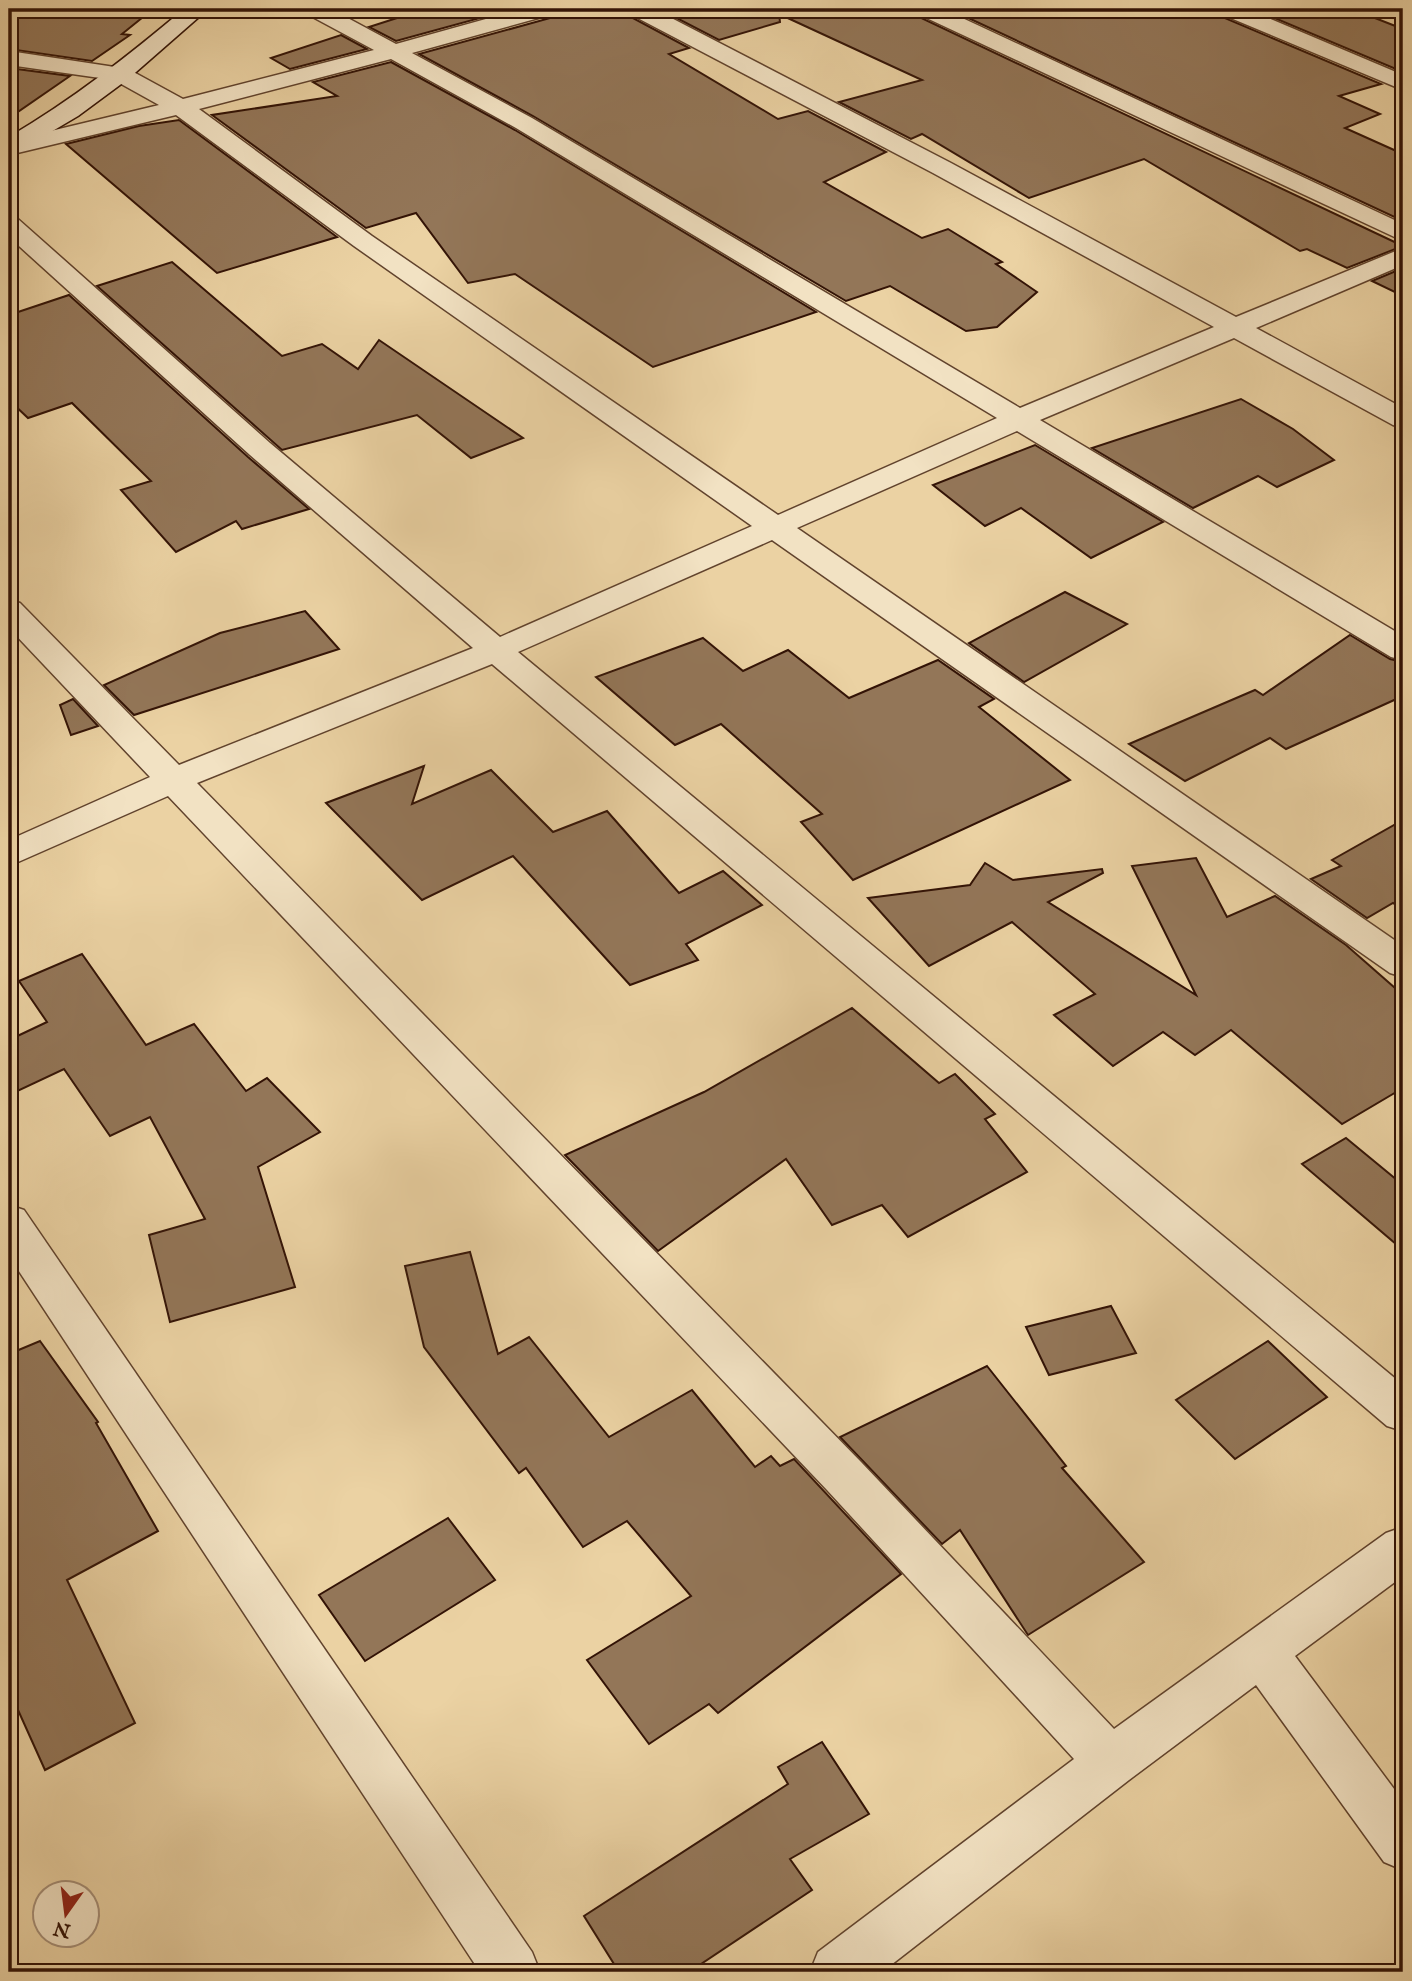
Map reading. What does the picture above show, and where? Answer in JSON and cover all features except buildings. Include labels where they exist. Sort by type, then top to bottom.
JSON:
[{"type":"street","points":[[9,147],[70,111],[120,74],[197,9]]},
{"type":"street","points":[[315,9],[524,123],[1403,650]]},
{"type":"street","points":[[9,147],[182,108],[394,53],[545,9]]},
{"type":"street","points":[[638,9],[739,59],[1236,326],[1403,419]]},
{"type":"street","points":[[926,9],[1403,233]]},
{"type":"street","points":[[1229,9],[1403,83]]},
{"type":"street","points":[[9,58],[120,74],[182,108],[363,241],[1403,964]]},
{"type":"street","points":[[9,224],[260,449],[656,787],[1403,1412]]},
{"type":"street","points":[[9,854],[173,780],[497,650],[775,526],[1236,326],[1346,283],[1403,256]]},
{"type":"street","points":[[9,610],[835,1466],[1111,1762]]},
{"type":"street","points":[[9,1222],[512,1972]]},
{"type":"street","points":[[838,1972],[1111,1762],[1403,1548]]},
{"type":"street","points":[[1262,1652],[1403,1844]]}]
